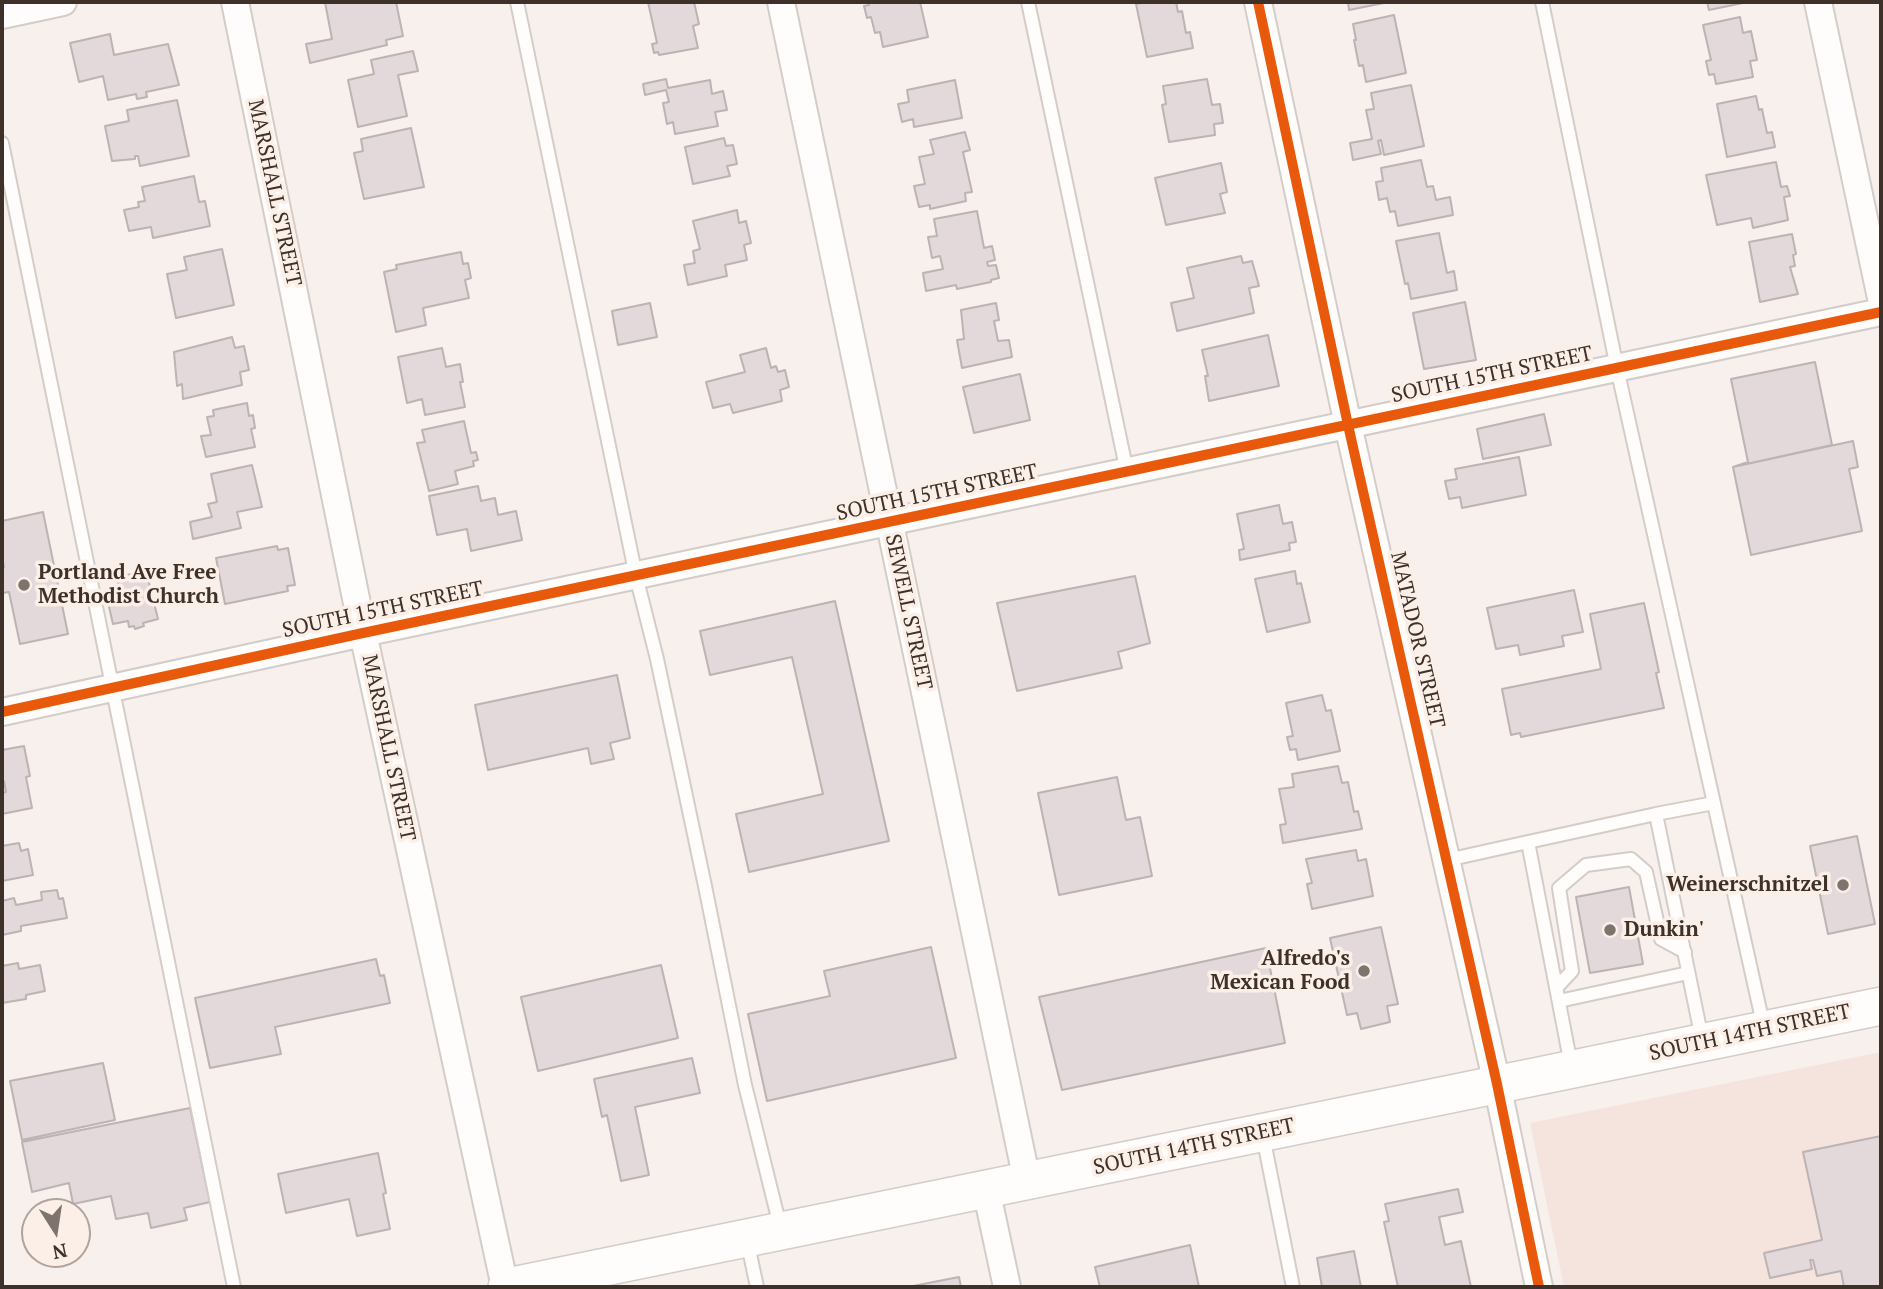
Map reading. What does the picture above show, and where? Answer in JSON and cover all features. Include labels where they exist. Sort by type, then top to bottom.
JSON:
[{"type":"main road","name":"SOUTH 14TH STREET","points":[[506,1287],[1881,1006]]},
{"type":"street","points":[[2,15],[63,2]]},
{"type":"street","name":"MARSHALL STREET","points":[[235,2],[363,633],[506,1287]]},
{"type":"street","name":"SEWELL STREET","points":[[782,2],[1027,1181]]},
{"type":"street","name":"MATADOR STREET","points":[[1258,2],[1348,425],[1497,1084],[1539,1287]]},
{"type":"street","points":[[1818,2],[1881,298]]},
{"type":"street","name":"SOUTH 15TH STREET","points":[[2,712],[363,633],[1881,312]]},
{"type":"street","points":[[986,1189],[1007,1287]]},
{"type":"lane","points":[[517,2],[745,1085],[764,1235],[757,1287]]},
{"type":"lane","points":[[1028,2],[1127,472]]},
{"type":"lane","points":[[1542,2],[1617,368],[1764,1030]]},
{"type":"lane","points":[[2,143],[234,1287]]},
{"type":"lane","points":[[1447,860],[1714,803]]},
{"type":"lane","points":[[1656,814],[1703,1042]]},
{"type":"lane","points":[[1528,842],[1572,1069]]},
{"type":"lane","points":[[1557,987],[1572,971],[1559,888],[1586,865],[1631,859],[1646,872],[1661,939],[1685,952]]},
{"type":"lane","points":[[1559,1001],[1688,974]]},
{"type":"lane","points":[[1262,1133],[1293,1287]]},
{"type":"shaded area","points":[[1881,1052],[1881,1287],[1564,1287],[1530,1123]]},
{"type":"building","points":[[325,2],[396,2],[403,36],[386,40],[387,45],[310,63],[306,44],[332,39]]},
{"type":"building","points":[[648,2],[694,2],[699,24],[693,26],[698,48],[659,55],[658,52],[654,53],[652,44],[657,43]]},
{"type":"building","points":[[869,2],[920,2],[928,37],[883,47],[880,32],[875,33],[871,17],[867,18],[864,6],[869,5]]},
{"type":"building","points":[[1176,2],[1178,12],[1182,11],[1186,33],[1190,32],[1193,48],[1147,57],[1136,4]]},
{"type":"building","points":[[1348,2],[1389,2],[1349,10]]},
{"type":"building","points":[[1707,2],[1743,2],[1743,3],[1709,10]]},
{"type":"building","points":[[1394,15],[1406,73],[1366,82],[1363,65],[1359,66],[1353,24]]},
{"type":"building","points":[[1740,17],[1743,33],[1751,31],[1757,60],[1750,61],[1753,77],[1716,84],[1714,74],[1709,75],[1706,61],[1711,60],[1703,25]]},
{"type":"building","points":[[110,34],[114,55],[168,44],[179,85],[146,92],[147,97],[137,99],[136,94],[108,100],[103,76],[79,82],[70,43]]},
{"type":"building","points":[[413,51],[418,71],[398,75],[407,116],[358,127],[348,80],[374,74],[371,60]]},
{"type":"building","points":[[666,79],[668,88],[710,80],[712,94],[723,91],[727,110],[715,112],[718,126],[675,134],[673,122],[667,124],[663,103],[669,102],[666,90],[645,95],[643,84]]},
{"type":"building","points":[[1207,79],[1212,105],[1220,104],[1223,123],[1214,124],[1215,135],[1169,142],[1162,105],[1166,104],[1163,86]]},
{"type":"building","points":[[955,80],[962,118],[914,127],[913,119],[902,122],[898,104],[909,102],[907,90]]},
{"type":"building","points":[[1411,85],[1424,146],[1384,155],[1381,140],[1378,141],[1381,154],[1353,160],[1350,143],[1372,139],[1366,110],[1374,109],[1371,93]]},
{"type":"building","points":[[1756,96],[1767,133],[1772,132],[1775,147],[1727,157],[1717,104]]},
{"type":"building","points":[[177,100],[189,156],[140,166],[138,156],[135,156],[135,159],[112,161],[105,126],[129,121],[127,110]]},
{"type":"building","points":[[411,128],[424,187],[364,199],[354,153],[363,151],[361,139]]},
{"type":"building","points":[[965,132],[970,150],[963,152],[972,192],[965,193],[966,201],[930,209],[930,205],[919,207],[914,186],[925,184],[919,157],[934,154],[930,140]]},
{"type":"building","points":[[724,138],[726,146],[733,145],[737,164],[727,166],[730,176],[693,184],[685,147]]},
{"type":"building","points":[[1421,160],[1427,187],[1433,186],[1436,200],[1450,197],[1453,215],[1398,226],[1395,211],[1390,212],[1387,198],[1379,200],[1376,182],[1383,181],[1381,168]]},
{"type":"building","points":[[1776,162],[1781,187],[1787,186],[1790,196],[1784,197],[1788,220],[1753,228],[1751,218],[1717,225],[1706,175]]},
{"type":"building","points":[[1221,163],[1227,192],[1220,194],[1225,213],[1166,225],[1155,178]]},
{"type":"building","points":[[194,176],[199,202],[205,201],[210,226],[153,238],[151,227],[129,231],[124,210],[139,207],[138,202],[145,201],[142,187]]},
{"type":"building","points":[[737,210],[739,223],[746,221],[751,243],[744,245],[747,260],[725,265],[727,276],[688,285],[684,265],[695,263],[693,251],[700,249],[693,221]]},
{"type":"building","points":[[977,211],[984,248],[992,246],[995,260],[987,262],[988,266],[996,265],[999,278],[957,289],[956,285],[926,291],[923,273],[943,269],[940,256],[932,258],[928,237],[937,236],[934,219]]},
{"type":"building","points":[[1439,233],[1447,273],[1454,271],[1457,290],[1411,299],[1396,241]]},
{"type":"building","points":[[1792,234],[1796,254],[1793,255],[1795,266],[1790,267],[1798,294],[1760,302],[1749,242]]},
{"type":"building","points":[[222,249],[234,305],[176,318],[167,274],[187,270],[184,257]]},
{"type":"building","points":[[461,252],[463,264],[468,263],[471,278],[465,280],[469,298],[423,308],[426,325],[396,332],[384,272],[397,269],[396,265]]},
{"type":"building","points":[[1241,256],[1243,263],[1252,261],[1259,286],[1249,288],[1254,313],[1177,331],[1171,303],[1194,298],[1187,268]]},
{"type":"building","points":[[1465,302],[1476,360],[1424,369],[1413,313]]},
{"type":"building","points":[[650,303],[657,337],[618,345],[612,311]]},
{"type":"building","points":[[996,303],[999,320],[994,321],[998,341],[1009,340],[1012,357],[962,368],[957,340],[964,339],[961,310]]},
{"type":"building","points":[[1268,335],[1279,386],[1209,401],[1205,376],[1208,376],[1202,350]]},
{"type":"building","points":[[232,337],[235,348],[244,346],[249,370],[240,372],[242,385],[183,399],[182,384],[177,386],[174,352]]},
{"type":"building","points":[[442,348],[446,367],[460,364],[465,407],[425,415],[422,399],[407,403],[398,357]]},
{"type":"building","points":[[766,348],[771,368],[776,366],[778,372],[785,370],[789,387],[780,390],[782,401],[733,413],[730,404],[713,408],[706,382],[745,372],[740,355]]},
{"type":"building","points":[[1815,362],[1832,445],[1733,467],[1748,462],[1731,379]]},
{"type":"building","points":[[1020,374],[1030,420],[974,433],[963,387]]},
{"type":"building","points":[[247,403],[249,416],[253,415],[255,428],[251,429],[255,447],[206,457],[201,436],[211,435],[207,417],[214,416],[213,410]]},
{"type":"building","points":[[1544,414],[1551,445],[1483,459],[1477,429]]},
{"type":"building","points":[[464,421],[471,453],[476,452],[478,460],[473,461],[474,466],[455,471],[458,484],[429,491],[417,443],[425,442],[422,430]]},
{"type":"building","points":[[1853,441],[1858,467],[1849,469],[1862,531],[1751,555],[1733,467]]},
{"type":"building","points":[[1519,457],[1526,495],[1462,508],[1460,497],[1449,499],[1445,481],[1457,479],[1455,469]]},
{"type":"building","points":[[252,465],[262,507],[237,512],[241,528],[193,539],[190,522],[212,517],[208,504],[217,502],[211,474]]},
{"type":"building","points":[[478,486],[481,501],[495,498],[498,515],[516,511],[522,540],[471,551],[467,529],[437,535],[429,496]]},
{"type":"building","points":[[1279,505],[1283,524],[1292,522],[1296,542],[1289,543],[1290,550],[1240,560],[1239,550],[1244,549],[1237,514]]},
{"type":"building","points":[[43,512],[68,634],[20,644],[9,592],[2,593],[2,521]]},
{"type":"building","points":[[277,546],[278,550],[288,548],[295,585],[287,586],[288,591],[225,604],[216,558]]},
{"type":"building","points":[[146,571],[158,619],[143,623],[144,626],[135,629],[134,626],[129,627],[128,621],[113,624],[106,594],[120,591],[117,577]]},
{"type":"building","points":[[1295,571],[1297,584],[1301,583],[1310,622],[1267,632],[1255,579]]},
{"type":"building","points":[[1135,576],[1150,643],[1118,652],[1122,668],[1017,691],[997,603]]},
{"type":"building","points":[[1574,590],[1583,632],[1562,636],[1564,646],[1520,655],[1518,645],[1496,649],[1487,608]]},
{"type":"building","points":[[835,601],[889,841],[749,872],[736,814],[823,794],[792,657],[710,675],[700,631]]},
{"type":"building","points":[[1644,603],[1664,708],[1521,737],[1520,733],[1511,735],[1502,689],[1601,669],[1590,614]]},
{"type":"building","points":[[617,675],[630,738],[610,743],[614,759],[591,764],[588,748],[488,770],[475,705]]},
{"type":"building","points":[[1322,695],[1326,711],[1331,710],[1340,751],[1298,760],[1296,749],[1290,750],[1287,737],[1293,736],[1286,703]]},
{"type":"building","points":[[24,746],[30,776],[26,777],[32,808],[2,814],[2,793],[6,792],[2,781],[2,750]]},
{"type":"building","points":[[1338,766],[1342,783],[1348,782],[1354,812],[1358,811],[1362,829],[1283,843],[1280,825],[1286,824],[1279,789],[1294,787],[1292,774]]},
{"type":"building","points":[[1117,777],[1126,820],[1140,817],[1152,876],[1059,895],[1038,793]]},
{"type":"building","name":"Weinerschnitzel","points":[[1857,836],[1875,924],[1828,934],[1810,846]]},
{"type":"building","points":[[19,843],[21,851],[28,849],[33,875],[2,881],[2,846]]},
{"type":"building","points":[[1356,850],[1358,861],[1366,859],[1373,896],[1312,909],[1307,884],[1312,883],[1306,859]]},
{"type":"building","points":[[1629,887],[1643,964],[1590,973],[1576,897]]},
{"type":"building","points":[[57,890],[59,899],[63,898],[67,918],[21,926],[21,931],[2,935],[2,901],[14,898],[16,905],[42,900],[41,892]]},
{"type":"building","name":"Alfredo's Mexican Food","points":[[1381,927],[1398,1004],[1387,1006],[1390,1022],[1361,1029],[1357,1013],[1347,1015],[1330,938]]},
{"type":"building","points":[[931,947],[956,1058],[767,1101],[748,1014],[830,996],[824,971]]},
{"type":"building","points":[[1266,948],[1285,1043],[1062,1090],[1039,997]]},
{"type":"building","points":[[376,959],[380,976],[384,975],[390,1003],[275,1027],[281,1054],[210,1068],[195,998]]},
{"type":"building","points":[[18,963],[19,969],[40,965],[45,991],[26,995],[26,999],[2,1003],[2,966]]},
{"type":"building","points":[[661,965],[678,1038],[538,1071],[521,997]]},
{"type":"building","points":[[692,1058],[700,1093],[635,1107],[649,1175],[621,1181],[607,1115],[602,1117],[594,1079]]},
{"type":"building","points":[[103,1063],[115,1120],[22,1140],[10,1081]]},
{"type":"building","points":[[190,1108],[210,1202],[184,1208],[187,1220],[151,1228],[148,1213],[116,1219],[111,1196],[91,1200],[91,1198],[72,1198],[69,1183],[32,1192],[22,1142]]},
{"type":"building","points":[[1881,1136],[1881,1287],[1844,1287],[1841,1271],[1817,1276],[1813,1260],[1810,1260],[1812,1269],[1770,1278],[1764,1253],[1822,1240],[1803,1152]]},
{"type":"building","points":[[378,1153],[390,1229],[357,1236],[349,1199],[286,1213],[278,1174]]},
{"type":"building","points":[[1458,1189],[1463,1212],[1439,1217],[1445,1245],[1461,1241],[1471,1287],[1398,1287],[1384,1222],[1389,1221],[1385,1204]]},
{"type":"building","points":[[1190,1245],[1199,1287],[1100,1287],[1095,1267]]},
{"type":"building","points":[[1354,1251],[1361,1287],[1322,1287],[1317,1258]]},
{"type":"building","points":[[959,1277],[961,1287],[908,1287]]},
{"type":"cycle path","points":[[1258,2],[1348,425],[1497,1084],[1539,1287]]},
{"type":"cycle path","points":[[2,712],[363,633],[1881,312]]},
{"type":"place","name":"Portland Ave Free Methodist Church","points":[[24,585]]},
{"type":"place","name":"Weinerschnitzel","points":[[1843,885]]},
{"type":"place","name":"Dunkin'","points":[[1610,930]]},
{"type":"place","name":"Alfredo's Mexican Food","points":[[1364,971]]}]
